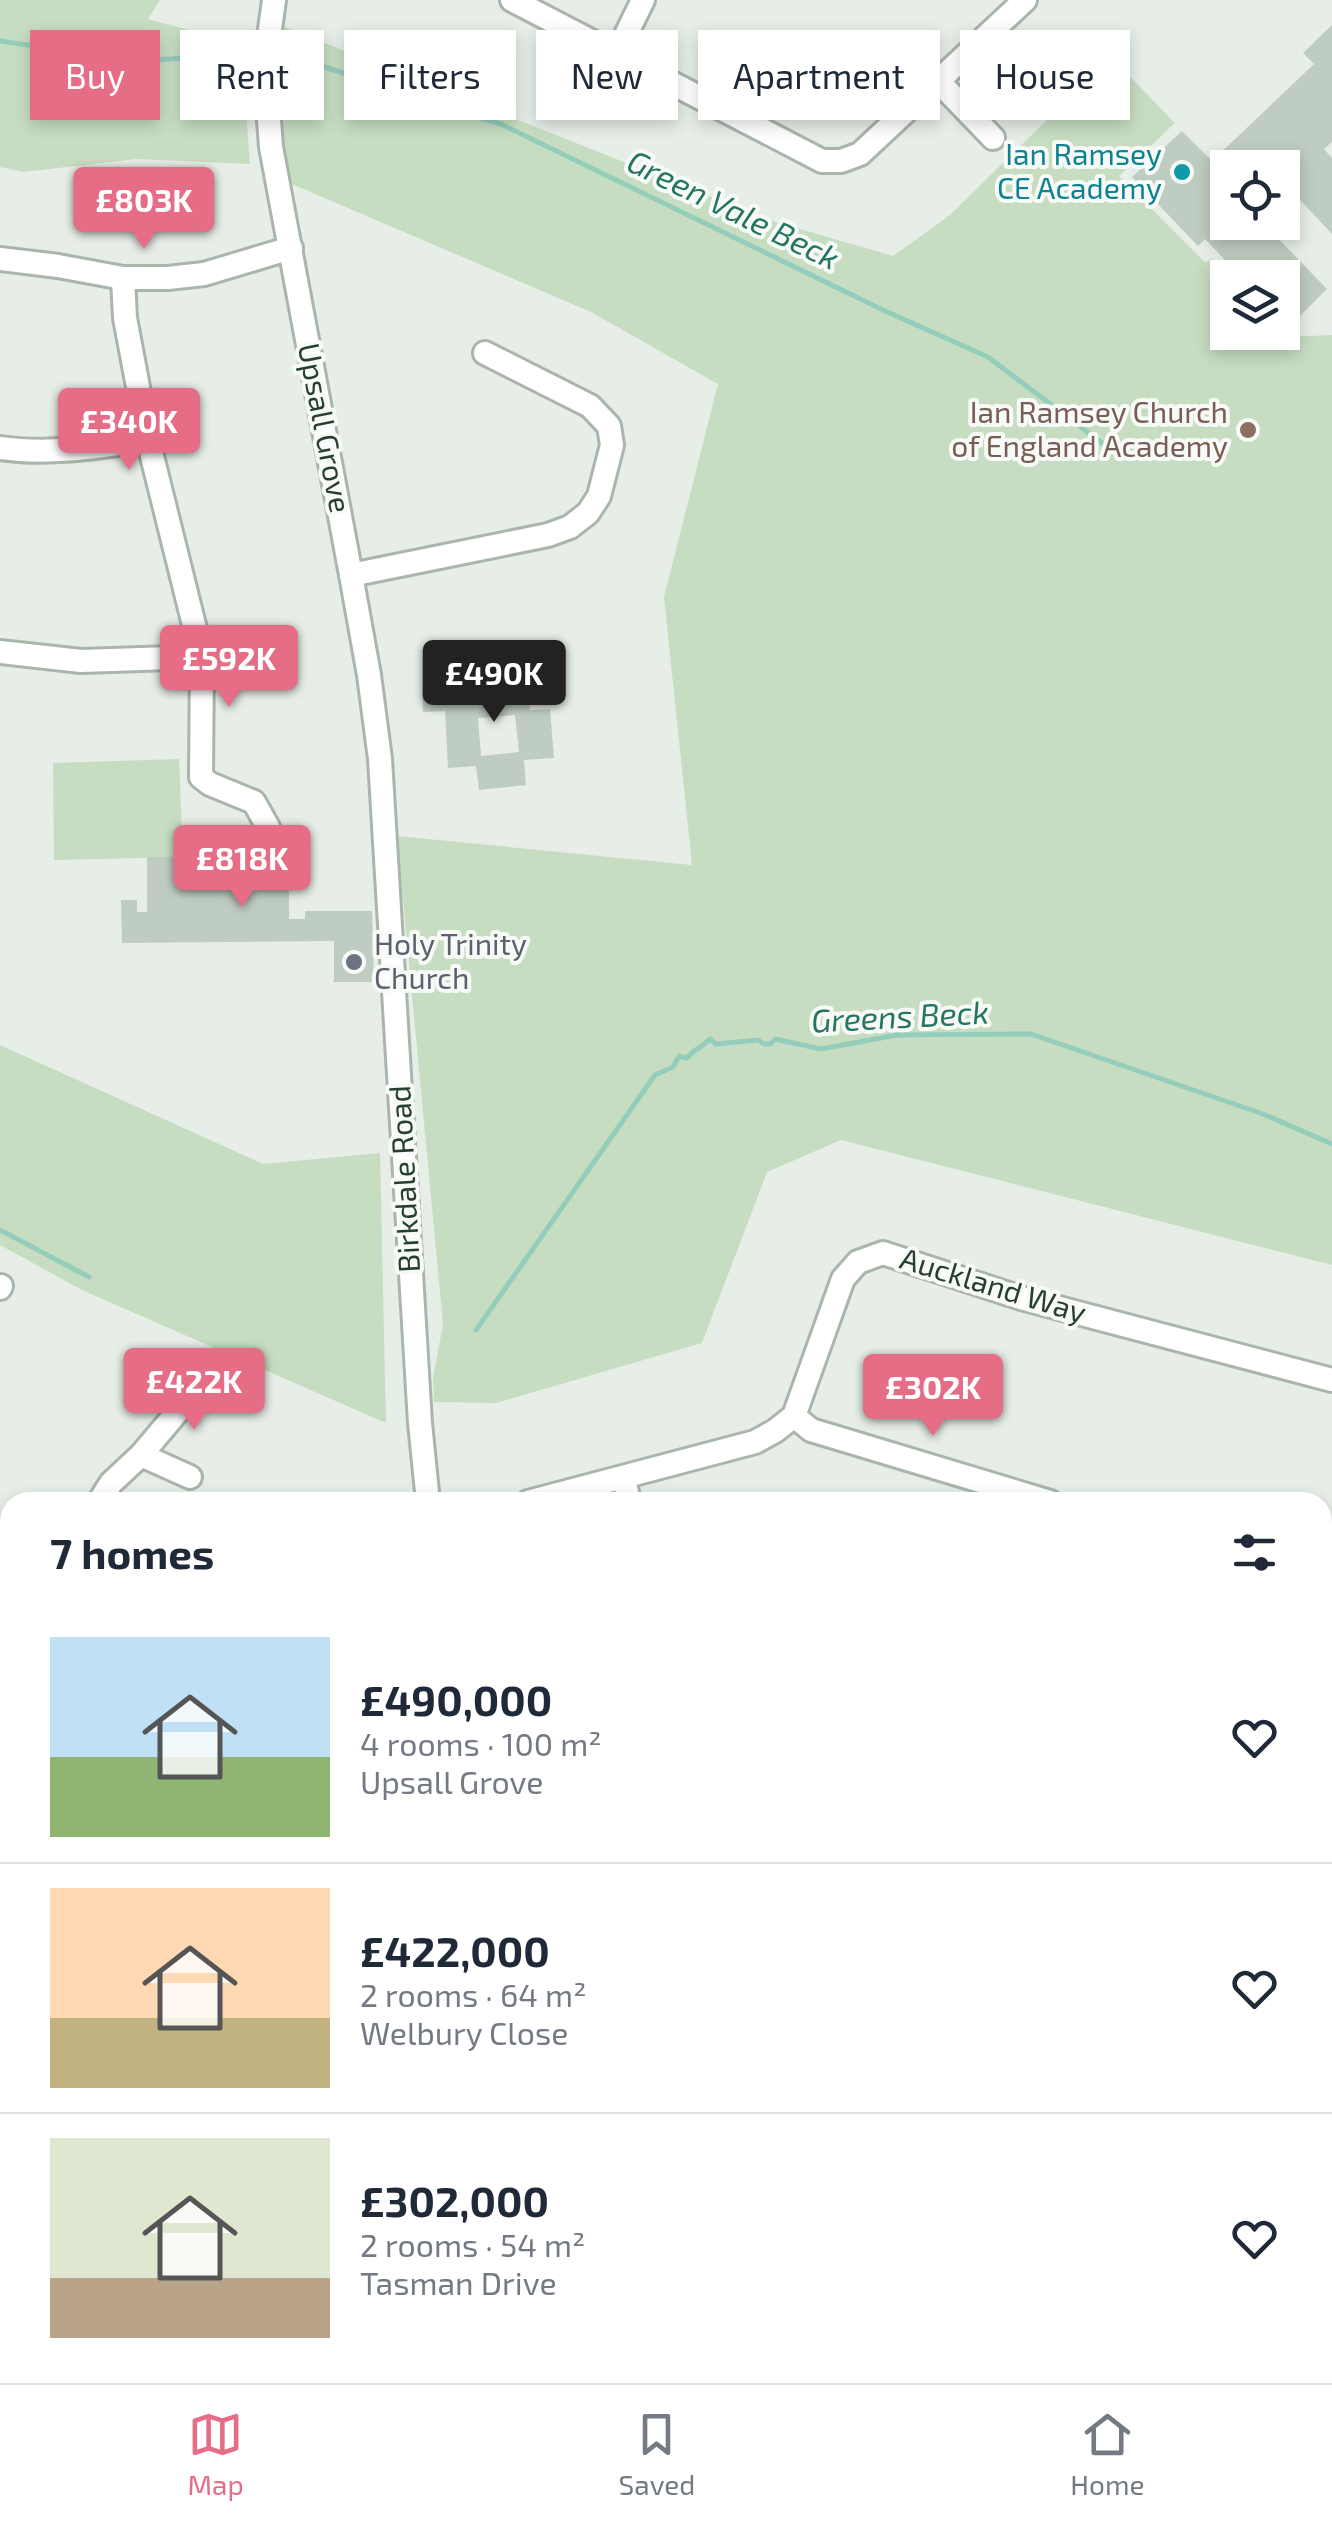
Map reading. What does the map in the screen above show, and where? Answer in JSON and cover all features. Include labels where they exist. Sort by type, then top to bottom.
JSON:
[{"type":"street","name":"Upsall Grove","points":[[274,0],[265,66],[271,146],[369,675],[387,856]]},
{"type":"street","points":[[512,0],[571,30]]},
{"type":"street","points":[[629,30],[644,0]]},
{"type":"street","points":[[940,81],[1025,0]]},
{"type":"street","points":[[940,83],[993,138]]},
{"type":"street","points":[[744,120],[822,161],[860,154],[897,120]]},
{"type":"street","points":[[0,259],[123,278],[168,278],[204,274],[290,248]]},
{"type":"street","points":[[123,278],[125,318],[148,440],[202,658],[201,777],[254,802],[268,828]]},
{"type":"street","points":[[352,575],[570,528],[588,514],[599,496],[612,445],[609,426],[590,406],[484,355]]},
{"type":"street","points":[[0,448],[24,452],[87,449],[148,440]]},
{"type":"street","points":[[0,652],[81,661],[202,658]]},
{"type":"street","name":"Birkdale Road","points":[[387,856],[427,1492]]},
{"type":"street","name":"Auckland Way","points":[[794,1416],[843,1280],[858,1262],[883,1252],[1022,1298],[1332,1380]]},
{"type":"street","points":[[160,1369],[184,1404]]},
{"type":"street","points":[[105,1492],[184,1404],[217,1393]]},
{"type":"street","points":[[568,1492],[755,1442],[794,1416],[811,1430],[1017,1492]]},
{"type":"street","points":[[140,1455],[190,1477]]},
{"type":"street","points":[[624,1478],[627,1492]]},
{"type":"green space","points":[[0,0],[160,0],[148,19],[189,30],[180,30],[180,120],[247,120],[250,164],[137,159],[23,172],[0,167]]},
{"type":"green space","points":[[324,43],[344,51],[344,120],[516,119],[772,221],[893,256],[950,215],[1047,120],[1130,120],[1130,77],[1175,123],[1119,176],[1206,263],[1213,260],[1210,350],[1300,350],[1300,336],[1332,335],[1332,1265],[841,1140],[767,1172],[702,1343],[496,1403],[434,1402],[433,1378],[443,1324],[397,836],[692,865],[664,597],[718,384],[591,312],[287,182],[275,120],[324,120]]},
{"type":"green space","points":[[179,759],[183,857],[54,860],[53,763]]},
{"type":"green space","points":[[0,1045],[263,1164],[380,1153],[386,1423],[82,1290],[0,1245]]},
{"type":"building","name":"Ian Ramsey CE Academy","points":[[1332,25],[1332,142],[1324,149],[1332,158],[1332,234],[1300,200],[1300,150],[1224,150],[1314,64],[1303,53]]},
{"type":"building","name":"Ian Ramsey CE Academy","points":[[1182,131],[1210,159],[1210,240],[1279,240],[1299,260],[1225,260],[1205,239],[1198,246],[1132,177]]},
{"type":"building","name":"Ian Ramsey CE Academy","points":[[1300,261],[1327,289],[1300,316]]},
{"type":"building","points":[[526,658],[530,710],[550,709],[554,758],[524,760],[526,785],[479,790],[476,766],[448,768],[445,711],[423,712],[422,691],[483,686],[481,663]],"holes":[[[515,715],[519,752],[481,756],[478,718]]]},
{"type":"building","points":[[289,856],[289,919],[305,919],[305,911],[372,911],[374,982],[334,982],[334,941],[122,943],[121,900],[137,900],[137,912],[147,912],[147,857]]},
{"type":"waterway","name":"Green Vale Beck","points":[[0,41],[139,61],[180,58]]},
{"type":"waterway","name":"Green Vale Beck","points":[[324,67],[503,125],[988,357],[1122,458]]},
{"type":"waterway","name":"Greens Beck","points":[[476,1330],[655,1075],[673,1067],[679,1056],[687,1058],[710,1039],[716,1044],[758,1040],[771,1044],[775,1039],[821,1049],[897,1035],[1031,1034],[1263,1114],[1332,1144]]},
{"type":"waterway","name":"Greens Beck","points":[[0,1230],[89,1277]]},
{"type":"place","name":"Ian Ramsey CE Academy","points":[[1182,172]]},
{"type":"place","name":"Ian Ramsey Church of England Academy","points":[[1248,430]]},
{"type":"place","name":"Holy Trinity Church","points":[[354,962]]}]
